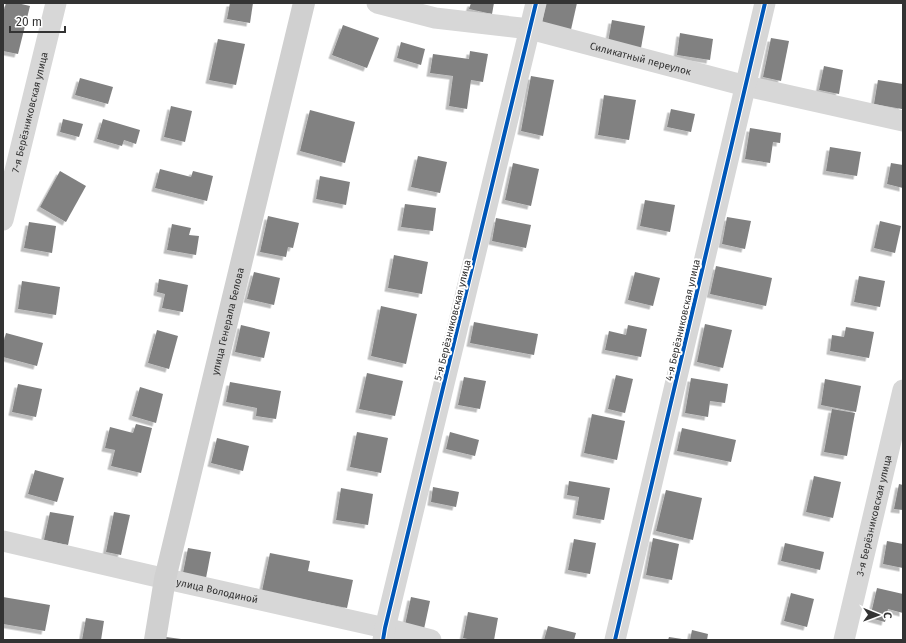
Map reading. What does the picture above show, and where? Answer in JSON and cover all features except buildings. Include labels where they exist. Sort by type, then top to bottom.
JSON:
[{"type":"main road","name":"улица Генерала Белова","points":[[155,640],[165,578],[304,3]]},
{"type":"street","name":"7-я Берёзниковская улица","points":[[3,220],[56,3]]},
{"type":"street","name":"Силикатный переулок","points":[[377,3],[435,18],[530,29],[746,86],[903,121]]},
{"type":"street","name":"5-я Берёзниковская улица","points":[[384,634],[536,3]]},
{"type":"street","name":"4-я Берёзниковская улица","points":[[615,640],[765,3]]},
{"type":"street","name":"3-я Берёзниковская улица","points":[[844,640],[903,390]]},
{"type":"street","name":"улица Володиной","points":[[3,541],[165,578],[384,634],[431,640]]},
{"type":"cycle path","points":[[383,640],[536,3]]},
{"type":"cycle path","points":[[615,640],[765,3]]}]
